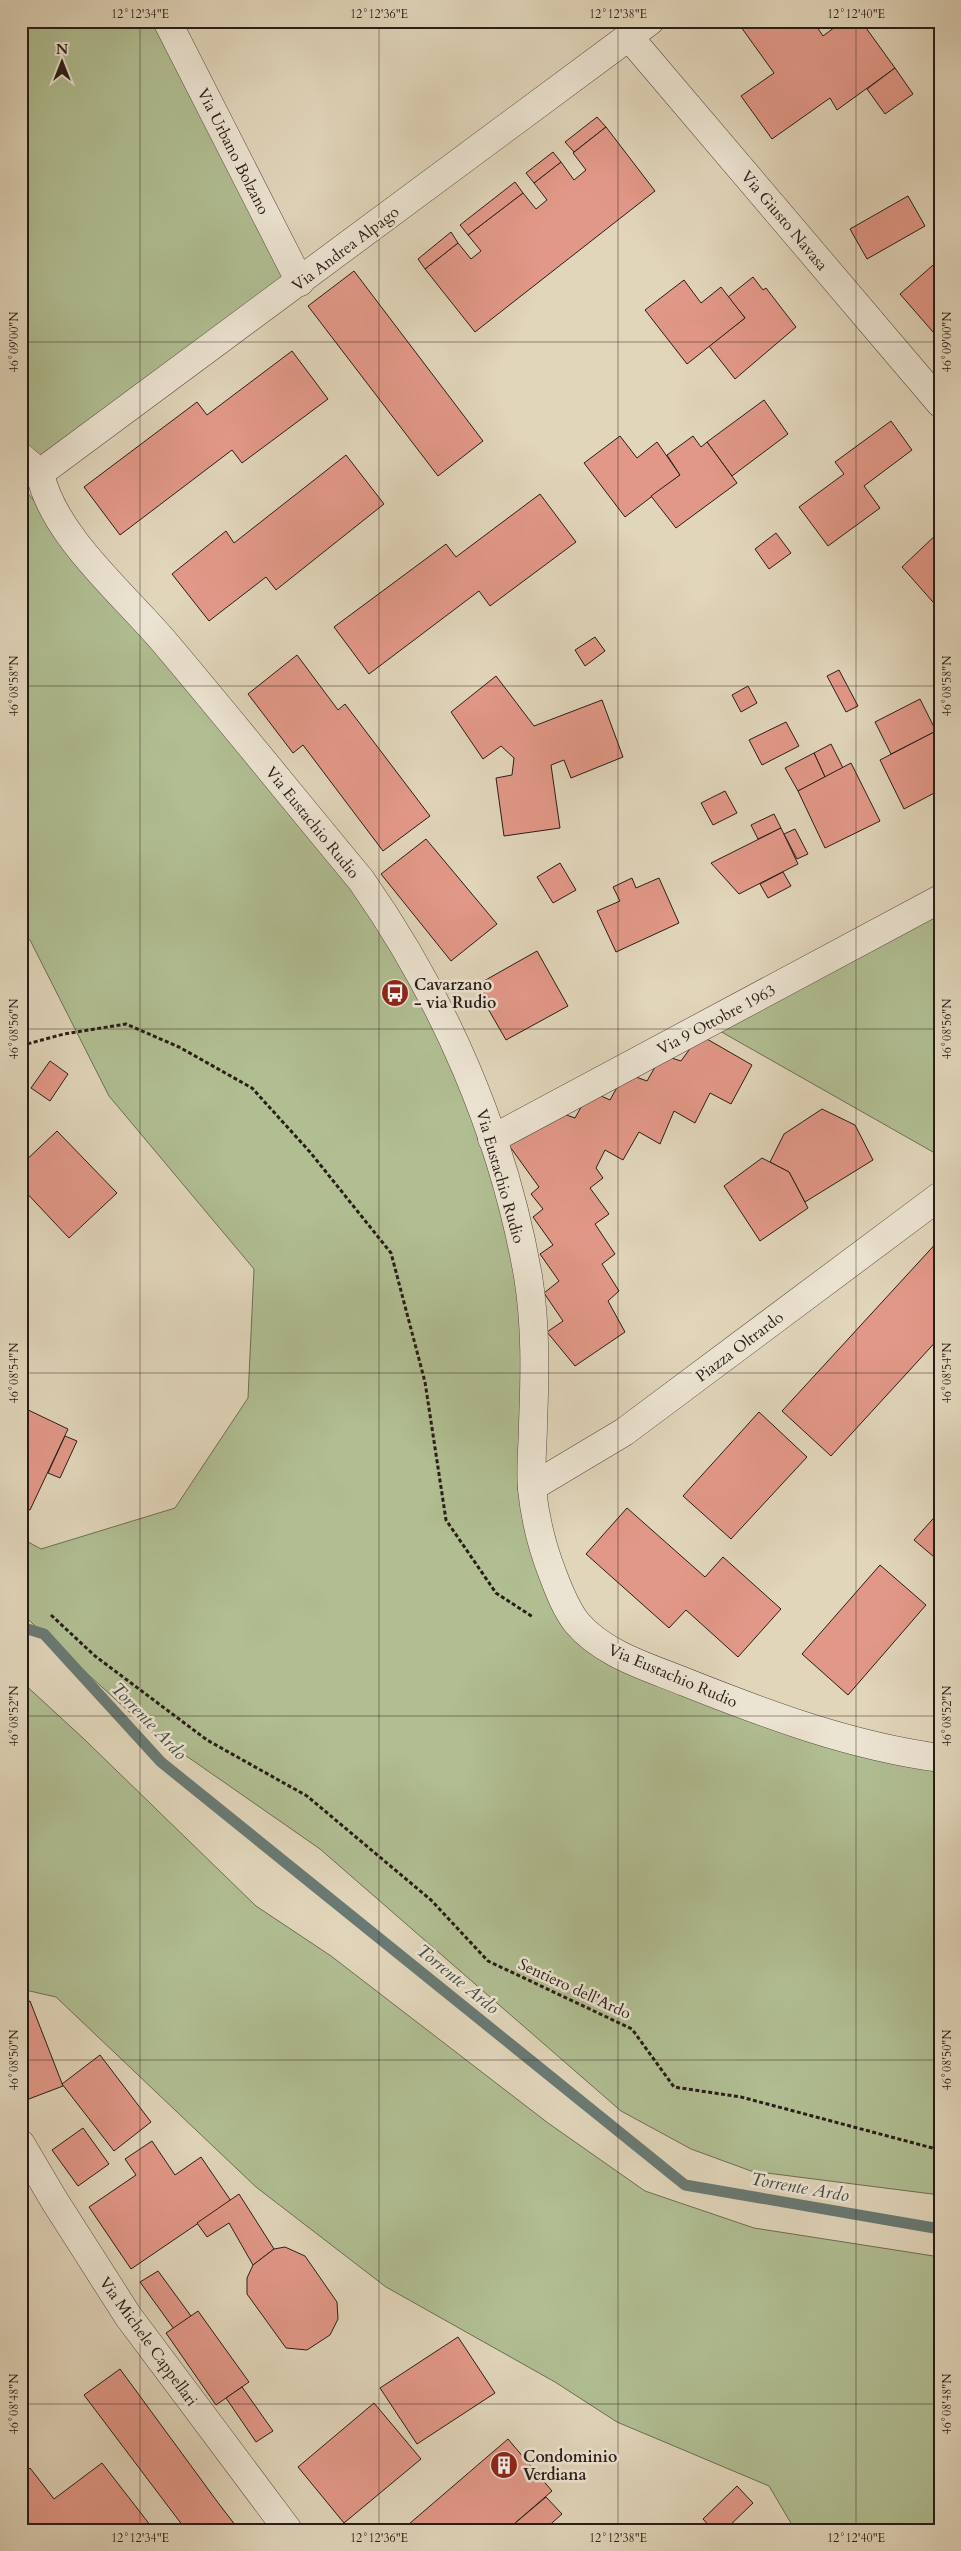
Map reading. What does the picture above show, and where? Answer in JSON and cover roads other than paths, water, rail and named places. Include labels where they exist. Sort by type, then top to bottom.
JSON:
[{"type":"street","name":"Via Urbano Bolzano","points":[[167,21],[300,282]]},
{"type":"street","name":"Via Andrea Alpago","points":[[30,465],[300,282],[640,29]]},
{"type":"street","name":"Via Giusto Navasa","points":[[640,29],[940,403]]},
{"type":"street","name":"Via Eustachio Rudio","points":[[30,465],[65,530],[167,645],[361,880],[386,916],[446,1026],[482,1107],[509,1190],[519,1235],[533,1319],[535,1367],[532,1487],[538,1526],[546,1557],[558,1590],[577,1622],[600,1643],[630,1659],[775,1718],[830,1735],[940,1758]]},
{"type":"street","name":"Via 9 Ottobre 1963","points":[[492,1139],[940,899]]},
{"type":"street","name":"Piazza Oltrardo","points":[[532,1487],[624,1432],[940,1196]]},
{"type":"street","name":"Via Michele Cappellari","points":[[21,2144],[54,2200],[128,2316],[288,2530]]},
{"type":"waterway","name":"Torrente Ardo","points":[[21,1627],[44,1634],[161,1762],[685,2185],[940,2229]]},
{"type":"place","name":"Cavarzano - via Rudio","points":[[395,993]]},
{"type":"place","name":"Condominio Verdiana","points":[[504,2465]]}]
